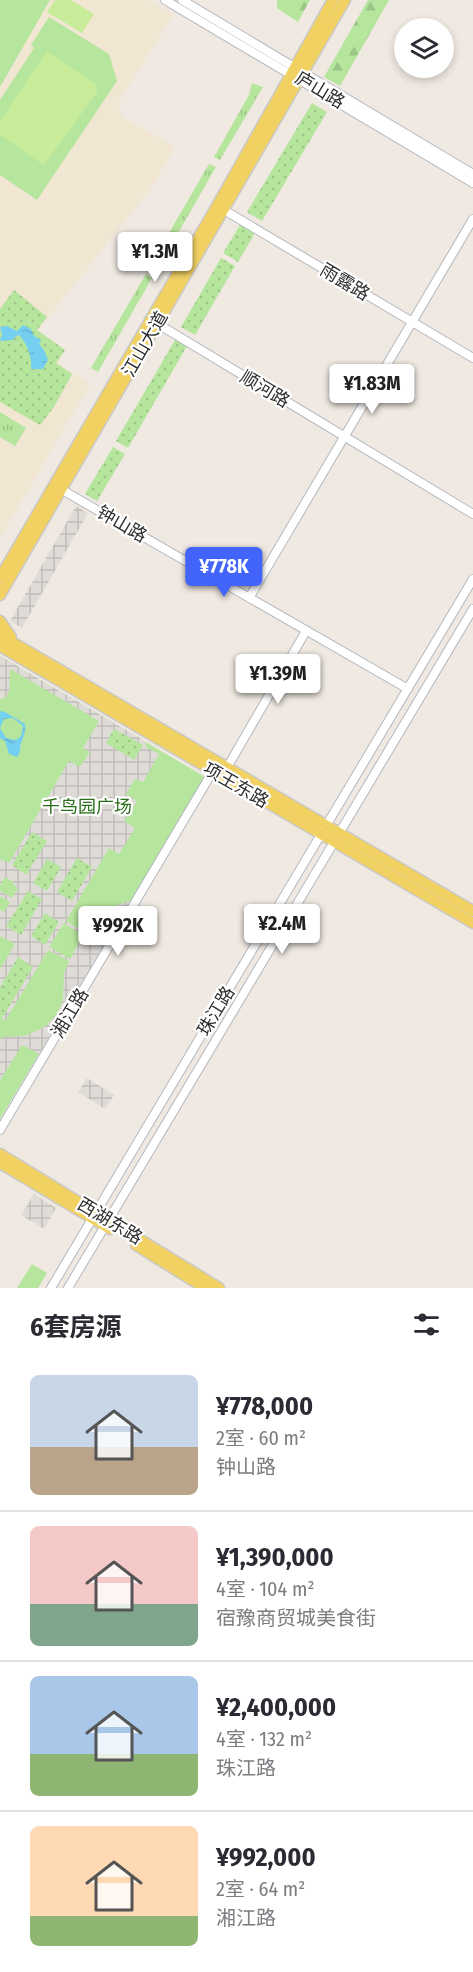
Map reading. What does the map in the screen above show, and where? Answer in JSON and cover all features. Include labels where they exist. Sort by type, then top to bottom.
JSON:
[{"type":"main road","name":"江山大道","points":[[0,595],[15,561],[57,487],[297,73],[333,0]]},
{"type":"main road","name":"江山大道","points":[[297,73],[345,0]]},
{"type":"main road","name":"江山大道","points":[[0,578],[15,561]]},
{"type":"main road","points":[[0,572],[15,561]]},
{"type":"main road","points":[[0,601],[15,561]]},
{"type":"main road","points":[[0,621],[22,653]]},
{"type":"main road","name":"项王东路","points":[[0,634],[22,653],[213,771],[324,829]]},
{"type":"main road","name":"项王东路","points":[[0,646],[22,653],[228,766],[473,923]]},
{"type":"main road","points":[[0,651],[22,653]]},
{"type":"main road","name":"项王东路","points":[[337,837],[473,911]]},
{"type":"main road","name":"西湖东路","points":[[0,1154],[94,1216]]},
{"type":"main road","name":"西湖东路","points":[[0,1163],[219,1288]]},
{"type":"main road","name":"西湖东路","points":[[106,1223],[205,1288]]},
{"type":"street","name":"庐山路","points":[[165,0],[473,174]]},
{"type":"street","name":"庐山路","points":[[182,0],[473,183]]},
{"type":"street","name":"雨露路","points":[[220,208],[473,358]]},
{"type":"street","points":[[249,597],[473,219]]},
{"type":"street","name":"顺河路","points":[[153,322],[473,514]]},
{"type":"street","name":"钟山路","points":[[57,487],[408,690]]},
{"type":"street","name":"珠江路","points":[[51,1288],[473,579]]},
{"type":"street","name":"珠江路","points":[[68,1288],[473,609]]},
{"type":"street","points":[[228,766],[306,631]]},
{"type":"street","name":"湘江路","points":[[0,1130],[213,771]]},
{"type":"shaded area","points":[[50,0],[148,0],[173,15],[118,103],[122,117],[175,147],[152,187],[38,330],[66,350],[58,363],[90,384],[0,538],[0,87]]},
{"type":"shaded area","points":[[76,506],[88,513],[22,628],[10,621]]},
{"type":"shaded area","points":[[0,656],[145,741],[146,747],[159,754],[143,782],[135,779],[126,794],[137,801],[124,821],[135,828],[119,854],[109,848],[66,921],[85,933],[107,911],[131,901],[39,1054],[22,1045],[0,1080],[0,1040],[2,1037],[24,1036],[34,1032],[46,1026],[54,1017],[63,999],[64,973],[69,961],[48,950],[5,1021],[0,1016],[3,1017],[33,967],[18,957],[0,987],[0,969],[15,944],[0,936],[0,910],[4,912],[10,902],[0,896],[0,891],[12,898],[18,888],[5,877],[0,885],[0,859],[9,863],[69,761],[80,767],[90,752],[83,748],[99,721],[10,669],[9,692],[5,698],[0,699]],"holes":[[[114,729],[143,745],[134,760],[106,743]],[[32,832],[47,841],[26,875],[12,865]],[[77,858],[92,867],[72,901],[57,892]],[[47,859],[61,867],[47,891],[33,883]],[[28,891],[42,899],[21,935],[6,926]],[[45,913],[59,922],[45,945],[31,936]],[[64,923],[83,935],[70,959],[49,947]]]},
{"type":"shaded area","points":[[87,1078],[114,1095],[105,1109],[78,1092]]},
{"type":"shaded area","points":[[34,1194],[56,1208],[44,1229],[21,1215]]},
{"type":"green space","points":[[0,0],[50,0],[0,87]]},
{"type":"green space","points":[[55,0],[71,0],[94,14],[82,33],[47,12]]},
{"type":"green space","points":[[277,0],[310,0],[298,22],[277,8]]},
{"type":"green space","points":[[368,0],[389,0],[340,86],[324,77]]},
{"type":"green space","points":[[49,17],[109,54],[117,81],[37,200],[0,175],[0,100],[34,48],[31,45]]},
{"type":"green space","points":[[47,51],[97,85],[97,92],[44,165],[0,135],[0,121]]},
{"type":"green space","points":[[252,83],[263,87],[220,160],[214,157],[249,95]]},
{"type":"green space","points":[[312,103],[327,112],[262,221],[247,212]]},
{"type":"green space","points":[[209,164],[216,167],[155,273],[148,269]]},
{"type":"green space","points":[[240,225],[255,233],[238,262],[223,253]]},
{"type":"green space","points":[[221,258],[235,266],[195,335],[181,327]]},
{"type":"green space","points":[[146,274],[152,278],[98,372],[91,368]]},
{"type":"green space","points":[[14,290],[47,317],[37,330],[65,350],[56,363],[72,374],[54,407],[40,425],[0,402],[0,309]]},
{"type":"green space","points":[[175,340],[187,346],[128,448],[116,441]]},
{"type":"green space","points":[[0,412],[26,428],[15,446],[0,437]]},
{"type":"green space","points":[[113,447],[125,454],[97,501],[85,494]]},
{"type":"green space","name":"千鸟园广场","points":[[0,656],[205,777],[0,1119]]},
{"type":"green space","points":[[115,728],[143,745],[134,760],[106,743]]},
{"type":"green space","points":[[32,832],[47,841],[27,875],[11,865]]},
{"type":"green space","points":[[77,858],[92,867],[72,901],[57,892]]},
{"type":"green space","points":[[47,859],[61,867],[47,891],[32,883]]},
{"type":"green space","points":[[28,890],[42,899],[21,935],[6,926]]},
{"type":"green space","points":[[45,913],[60,922],[46,945],[31,936]]},
{"type":"green space","points":[[18,957],[33,966],[2,1017],[0,1015],[0,987]]},
{"type":"green space","points":[[32,1264],[47,1273],[38,1288],[17,1288]]},
{"type":"water","points":[[23,325],[31,329],[34,336],[41,340],[39,344],[48,360],[43,369],[31,369],[29,351],[19,335],[13,340],[0,341],[2,334],[0,327],[7,326],[17,331]]},
{"type":"water","points":[[0,711],[25,724],[17,757],[9,754],[5,741],[0,738]],"holes":[[[13,718],[23,726],[21,736],[16,740],[6,738],[0,728],[4,719]]]}]
